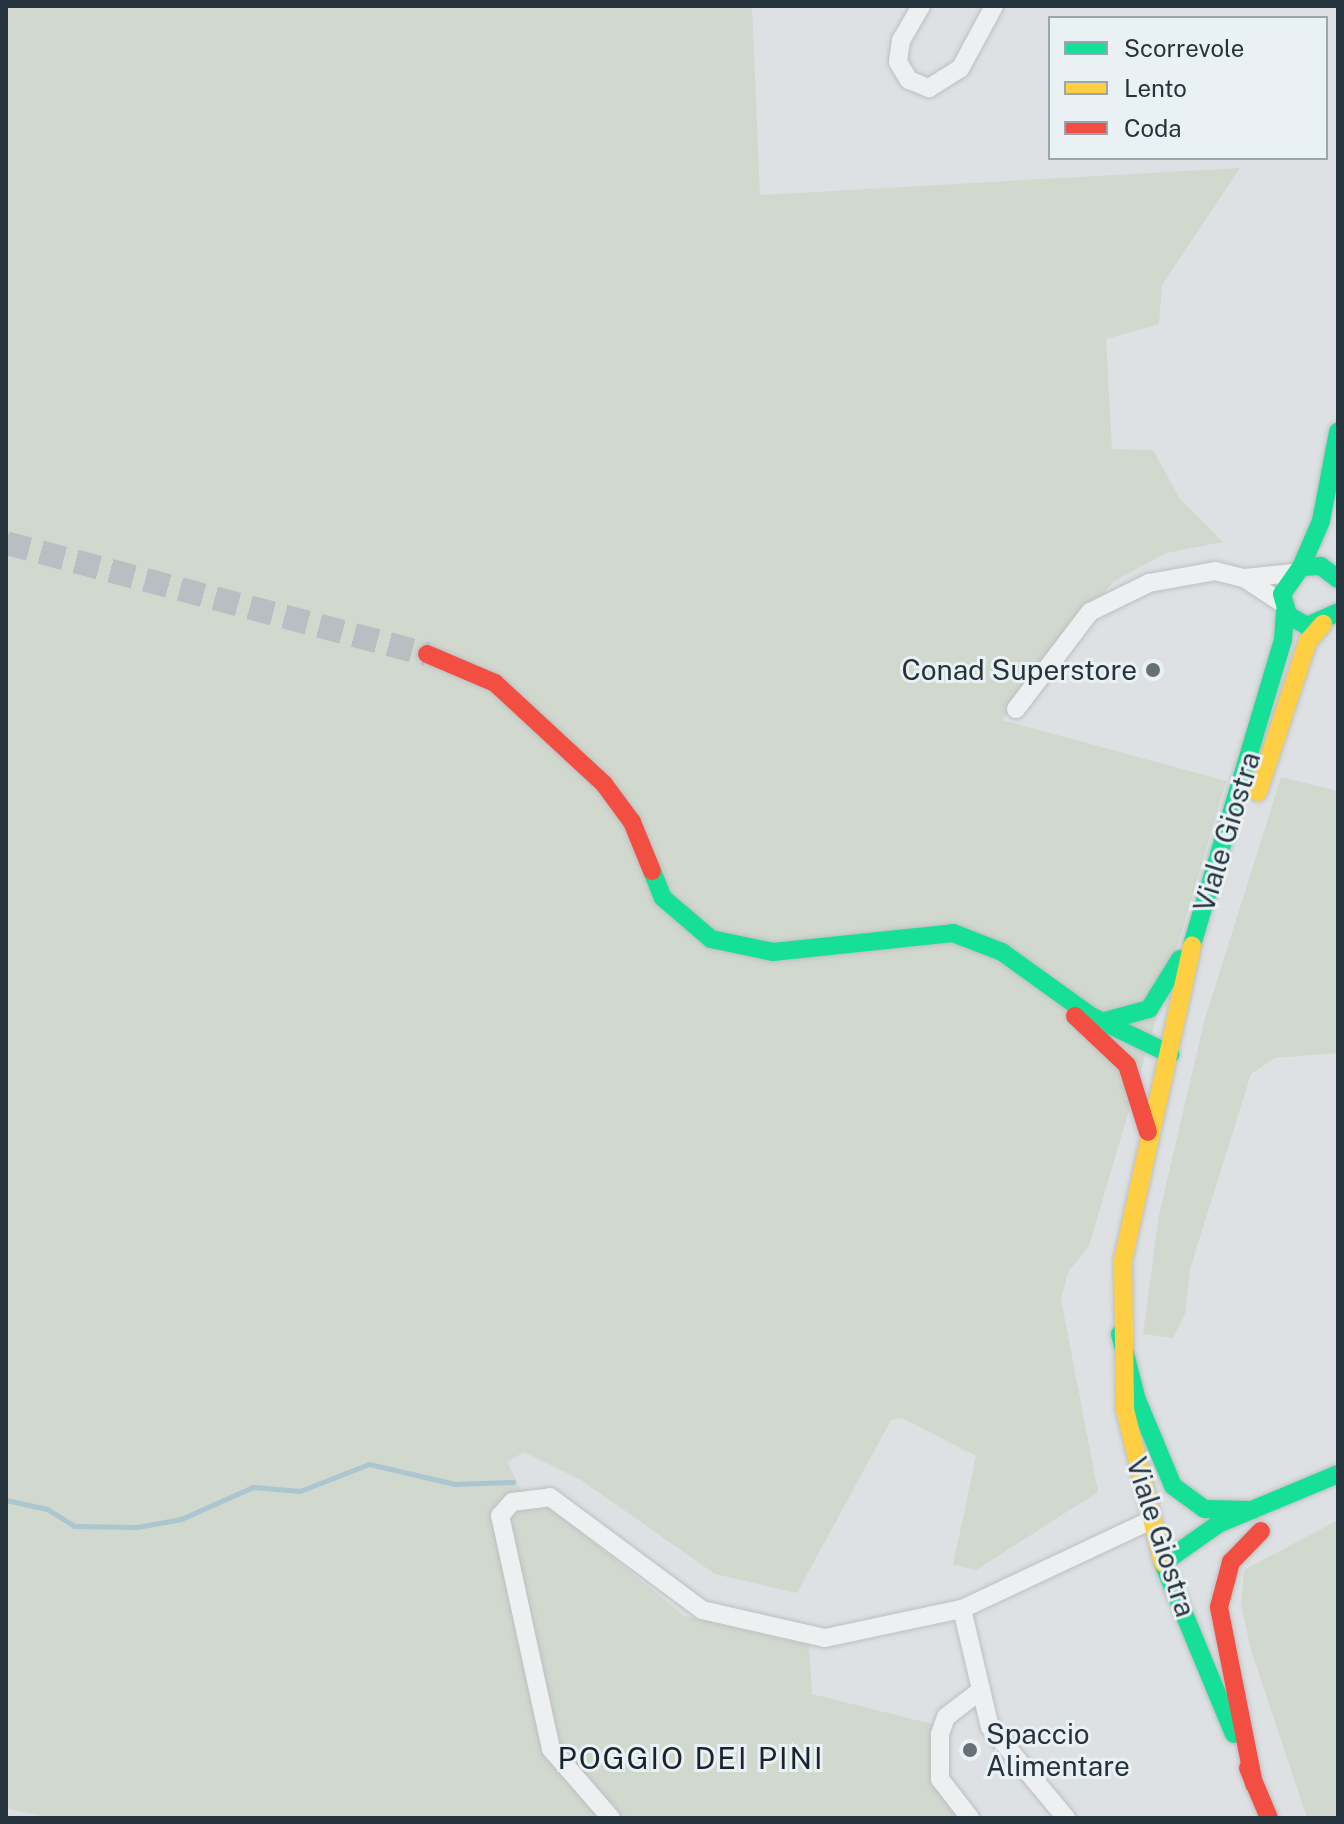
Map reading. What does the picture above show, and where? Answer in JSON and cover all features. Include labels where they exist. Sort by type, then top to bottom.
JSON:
[{"type":"main road","points":[[1296,570],[1321,521],[1338,432]]},
{"type":"main road","points":[[1296,570],[1321,566],[1338,579]]},
{"type":"main road","name":"Viale Giostra","points":[[1269,1818],[1163,1563],[1149,1521],[1131,1448],[1120,1334],[1123,1260],[1170,1054],[1179,988],[1205,906],[1296,570]]},
{"type":"main road","points":[[1338,571],[1338,579]]},
{"type":"main road","points":[[1284,607],[1297,622],[1334,616]]},
{"type":"main road","name":"Viale Giostra","points":[[1170,1054],[1195,997],[1305,649],[1334,616]]},
{"type":"main road","points":[[427,654],[495,683],[604,784],[627,812],[663,898],[711,939],[773,952],[953,933],[1002,952],[1048,988],[1111,1048],[1135,1078],[1149,1138]]},
{"type":"main road","points":[[1105,1021],[1149,1009],[1205,906]]},
{"type":"main road","points":[[1048,988],[1170,1054]]},
{"type":"main road","points":[[1111,1048],[1134,1057],[1170,1054]]},
{"type":"main road","points":[[1120,1334],[1137,1400],[1173,1486],[1205,1509],[1252,1510]]},
{"type":"main road","points":[[1163,1563],[1252,1510],[1338,1474]]},
{"type":"main road","points":[[1163,1563],[1211,1558],[1338,1496]]},
{"type":"main road","points":[[1254,1784],[1219,1607],[1231,1562],[1261,1531]]},
{"type":"street","points":[[921,6],[901,40],[898,62],[909,80],[929,88],[960,69],[994,6]]},
{"type":"street","points":[[1016,709],[1107,600],[1191,572],[1244,578],[1296,570]]},
{"type":"street","points":[[1244,578],[1284,607]]},
{"type":"street","points":[[611,1818],[551,1749],[500,1516],[512,1502],[550,1497],[702,1610],[825,1638],[962,1609],[1149,1521]]},
{"type":"street","points":[[962,1609],[990,1727],[1066,1818]]},
{"type":"street","points":[[970,1818],[940,1779],[940,1734],[946,1717],[981,1690]]},
{"type":"shaded area","points":[[6,6],[752,6],[760,195],[1240,168],[1162,285],[1159,324],[1106,339],[1112,449],[1153,450],[1180,499],[1223,542],[1166,553],[1113,582],[1002,720],[1226,781],[1089,1246],[1068,1272],[1061,1299],[1098,1492],[976,1570],[953,1565],[976,1456],[902,1418],[891,1420],[797,1593],[715,1574],[581,1480],[524,1452],[507,1462],[532,1511],[551,1507],[684,1616],[809,1645],[812,1694],[936,1725],[934,1766],[965,1818],[50,1818],[6,1808]]},
{"type":"shaded area","points":[[1281,777],[1338,791],[1338,1053],[1275,1058],[1251,1074],[1190,1269],[1185,1314],[1173,1338],[1143,1334],[1159,1215],[1204,1022]]},
{"type":"shaded area","points":[[1338,1520],[1338,1818],[1307,1818],[1250,1647],[1241,1604],[1244,1570]]},
{"type":"waterway","points":[[6,1500],[47,1509],[74,1526],[137,1527],[181,1519],[253,1487],[300,1491],[369,1464],[455,1484],[513,1482]]},
{"type":"tunnel","points":[[6,543],[427,654]]},
{"type":"traffic: fast","points":[[1301,567],[1321,521],[1338,432]]},
{"type":"traffic: fast","points":[[1338,579],[1321,566],[1301,567],[1282,594],[1288,615],[1307,626],[1338,612]]},
{"type":"traffic: fast","points":[[1192,945],[1283,640],[1285,611]]},
{"type":"traffic: fast","points":[[652,871],[663,898],[711,939],[773,952],[953,933],[1002,952],[1091,1016],[1170,1054]]},
{"type":"traffic: fast","points":[[1105,1021],[1149,1009],[1180,959]]},
{"type":"traffic: fast","points":[[1120,1334],[1137,1400],[1173,1486],[1205,1509],[1252,1510]]},
{"type":"traffic: fast","points":[[1163,1563],[1218,1524],[1338,1474]]},
{"type":"traffic: fast","points":[[1163,1563],[1234,1734]]},
{"type":"traffic: slow","points":[[1258,792],[1308,641],[1323,624]]},
{"type":"traffic: slow","points":[[1163,1563],[1125,1409],[1123,1260],[1192,945]]},
{"type":"traffic: jam","points":[[427,654],[495,683],[604,784],[632,822],[652,871]]},
{"type":"traffic: jam","points":[[1075,1016],[1127,1065],[1148,1132]]},
{"type":"traffic: jam","points":[[1254,1784],[1219,1607],[1231,1562],[1261,1531]]},
{"type":"traffic: jam","points":[[1248,1768],[1269,1818]]},
{"type":"place","name":"Conad Superstore","points":[[1153,670]]},
{"type":"place","name":"Spaccio Alimentare","points":[[970,1750]]},
{"type":"district","name":"POGGIO DEI PINI","points":[[691,1758]]}]
